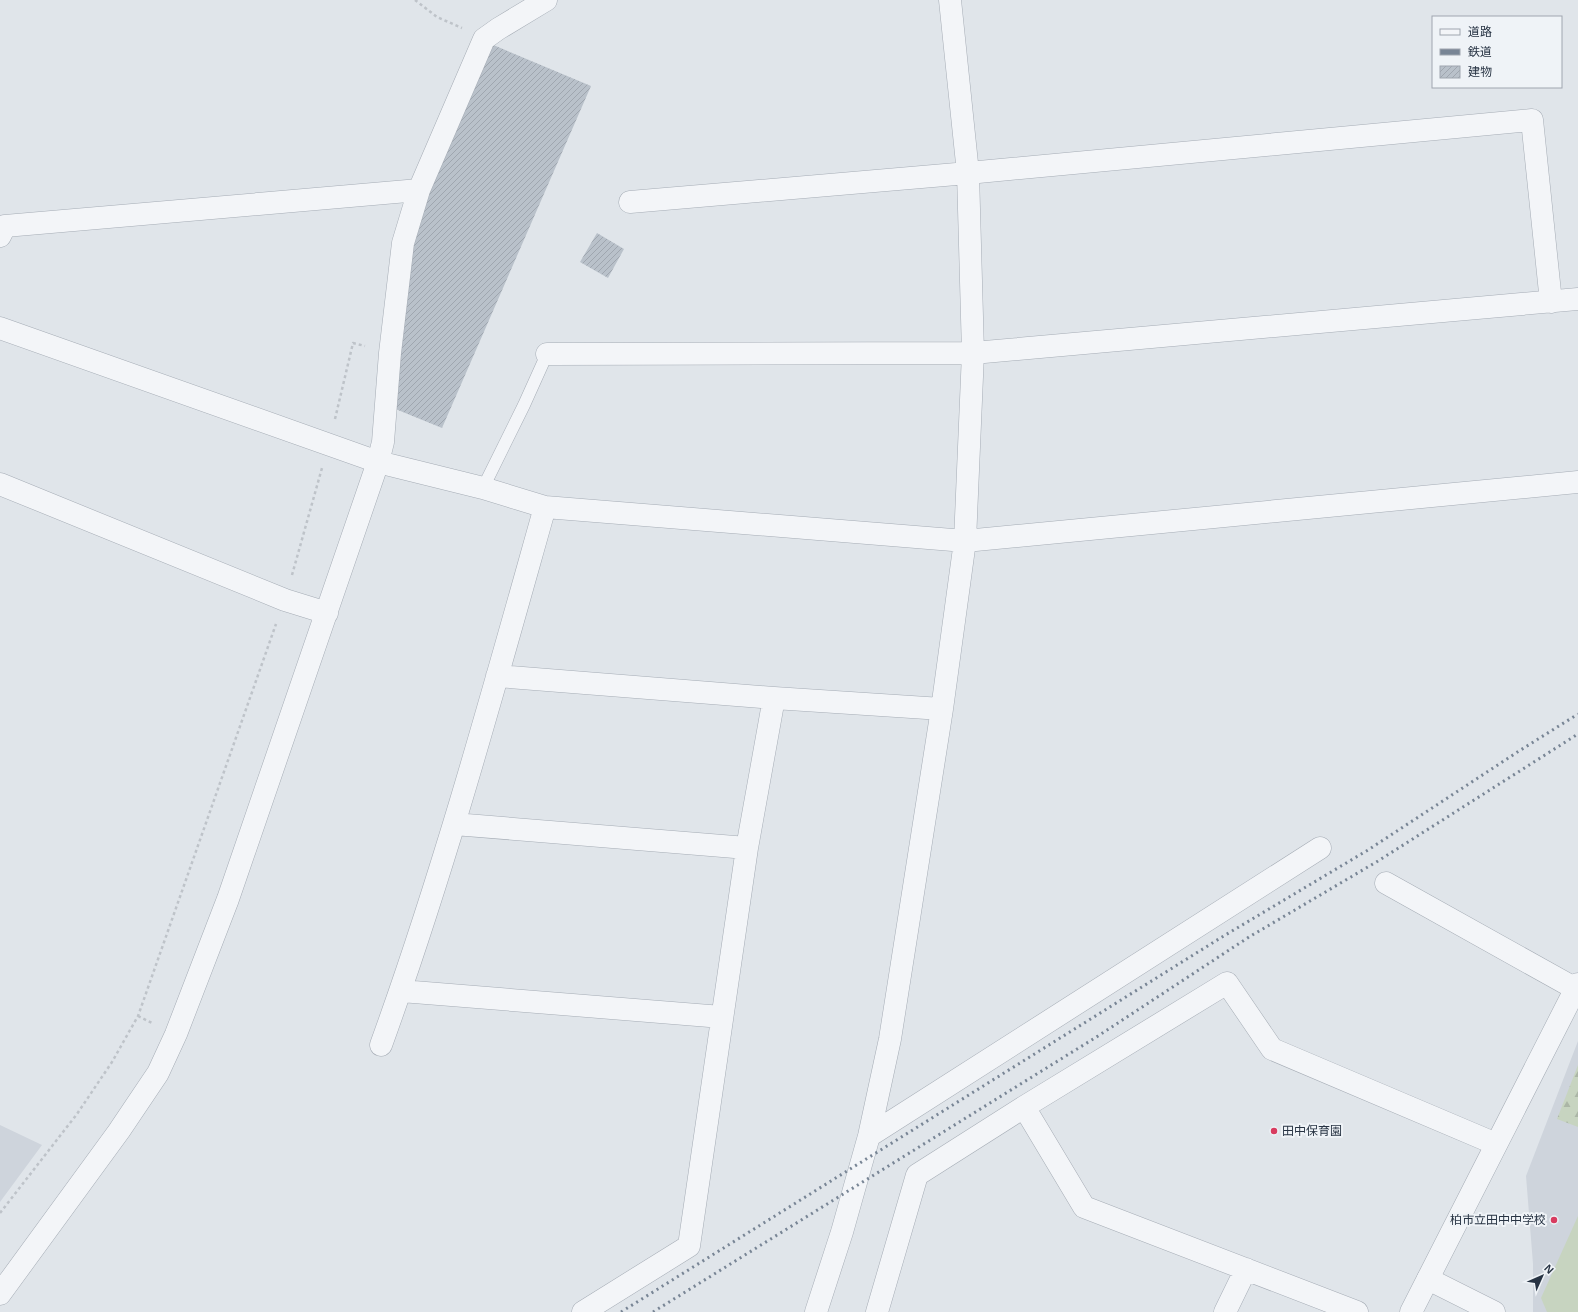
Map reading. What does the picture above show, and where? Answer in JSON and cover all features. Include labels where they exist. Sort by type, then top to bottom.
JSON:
[{"type":"street","points":[[0,1294],[119,1131],[158,1073],[178,1027],[228,899],[378,462],[383,442],[390,353],[403,242],[419,190],[484,39],[546,0]]},
{"type":"street","points":[[816,1312],[842,1232],[869,1136],[890,1038],[942,709],[965,540],[973,353],[968,173],[950,0]]},
{"type":"street","points":[[630,202],[968,173],[1532,120],[1551,302]]},
{"type":"street","points":[[0,236],[5,226],[419,190]]},
{"type":"street","points":[[547,354],[973,353],[1578,299]]},
{"type":"street","points":[[0,328],[378,462],[483,488],[544,507],[965,540],[1578,482]]},
{"type":"street","points":[[0,484],[285,600],[327,613]]},
{"type":"street","points":[[381,1045],[454,824],[498,676],[544,507]]},
{"type":"street","points":[[498,676],[774,698],[942,709]]},
{"type":"street","points":[[583,1312],[689,1246],[747,848],[774,698]]},
{"type":"street","points":[[454,824],[747,848]]},
{"type":"street","points":[[869,1136],[1320,848]]},
{"type":"street","points":[[1386,883],[1577,987],[1411,1312]]},
{"type":"street","points":[[877,1312],[917,1175],[1024,1107],[1227,983],[1272,1049],[1496,1144]]},
{"type":"street","points":[[400,991],[722,1018]]},
{"type":"street","points":[[1024,1107],[1084,1207],[1357,1312]]},
{"type":"street","points":[[1225,1312],[1246,1269]]},
{"type":"street","points":[[1428,1279],[1494,1312]]},
{"type":"lane","points":[[483,488],[547,354]]},
{"type":"path","points":[[415,0],[437,17],[484,39]]},
{"type":"path","points":[[0,1213],[78,1114],[112,1062],[138,1016],[163,949],[186,877],[285,600],[328,444],[353,343],[390,353]]},
{"type":"shaded area","name":"柏市立田中中学校","points":[[1578,1041],[1578,1312],[1533,1312],[1533,1264],[1526,1176]]},
{"type":"shaded area","points":[[0,1125],[42,1145],[0,1202]]},
{"type":"green space","points":[[1578,1065],[1578,1127],[1557,1119]]},
{"type":"green space","points":[[1578,1216],[1578,1312],[1547,1312],[1541,1298]]},
{"type":"building","points":[[491,44],[591,86],[442,428],[393,408],[410,250],[427,192]]},
{"type":"building","points":[[597,233],[624,249],[608,278],[580,262]]},
{"type":"railway","points":[[621,1312],[1222,937],[1368,850],[1578,714]]},
{"type":"railway","points":[[653,1312],[1098,1036],[1249,937],[1378,861],[1578,734]]},
{"type":"place","name":"田中保育園","points":[[1274,1131]]},
{"type":"place","name":"柏市立田中中学校","points":[[1554,1220]]}]
